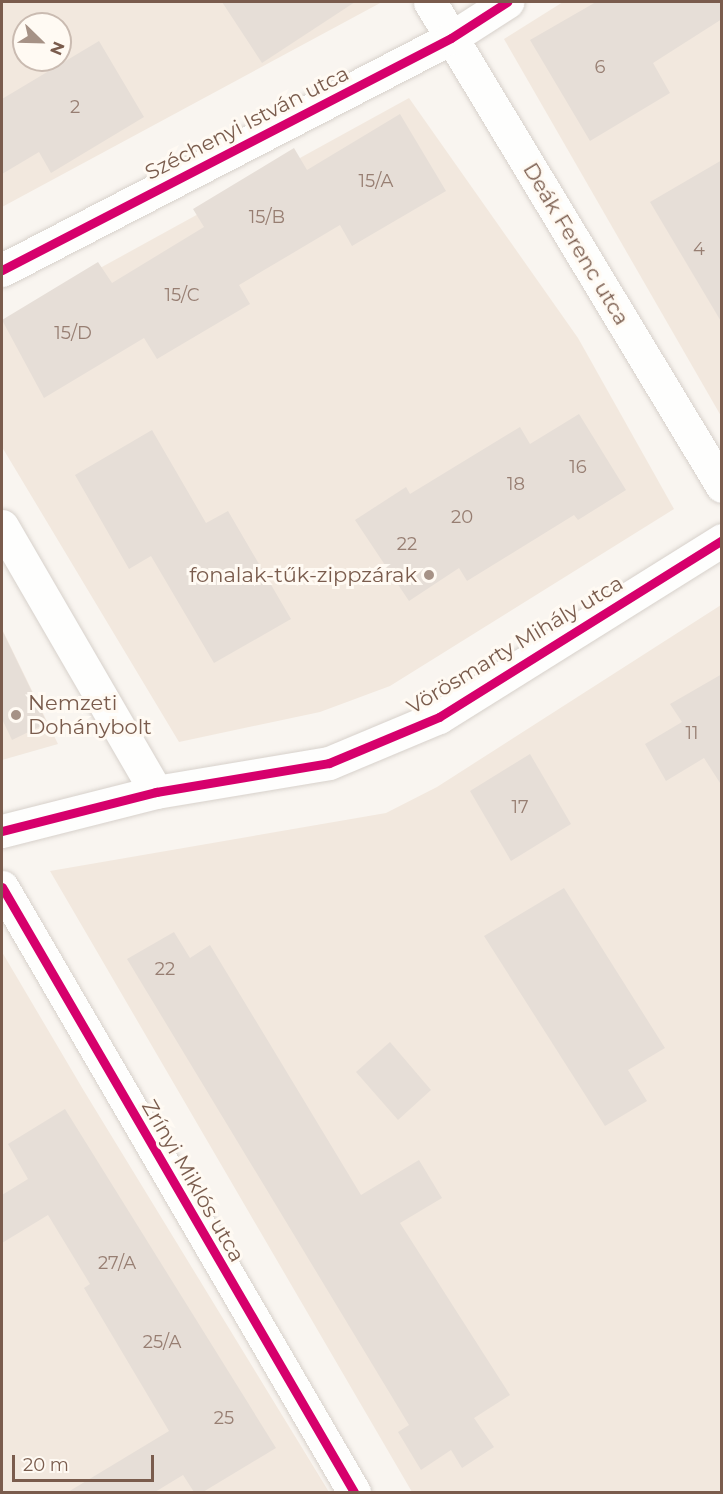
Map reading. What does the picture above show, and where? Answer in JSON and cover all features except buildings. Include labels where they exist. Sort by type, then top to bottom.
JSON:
[{"type":"street","name":"Deák Ferenc utca","points":[[430,2],[722,486]]},
{"type":"street","name":"Széchenyi István utca","points":[[2,270],[451,38],[507,2]]},
{"type":"street","points":[[2,526],[156,792]]},
{"type":"street","name":"Vörösmarty Mihály utca","points":[[2,831],[156,792],[329,763],[439,717],[722,540]]},
{"type":"street","name":"Zrínyi Miklós utca","points":[[2,887],[354,1492]]},
{"type":"shaded area","points":[[2,2],[382,2],[2,207]]},
{"type":"shaded area","points":[[563,2],[721,2],[721,416],[504,39]]},
{"type":"shaded area","points":[[409,98],[578,338],[674,509],[390,686],[320,712],[179,742],[2,447],[2,322]]},
{"type":"shaded area","points":[[721,605],[721,1492],[412,1492],[50,871],[386,813],[437,787]]},
{"type":"shaded area","points":[[2,629],[58,744],[2,760]]},
{"type":"shaded area","points":[[2,952],[84,1091],[329,1492],[2,1492]]},
{"type":"cycle path","points":[[2,270],[451,38],[507,2]]},
{"type":"cycle path","points":[[2,831],[156,792],[329,763],[439,717],[722,540]]},
{"type":"cycle path","points":[[2,887],[354,1492]]},
{"type":"place","name":"fonalak-tűk-zippzárak","points":[[429,575]]},
{"type":"place","name":"Nemzeti Dohánybolt","points":[[16,715]]}]
